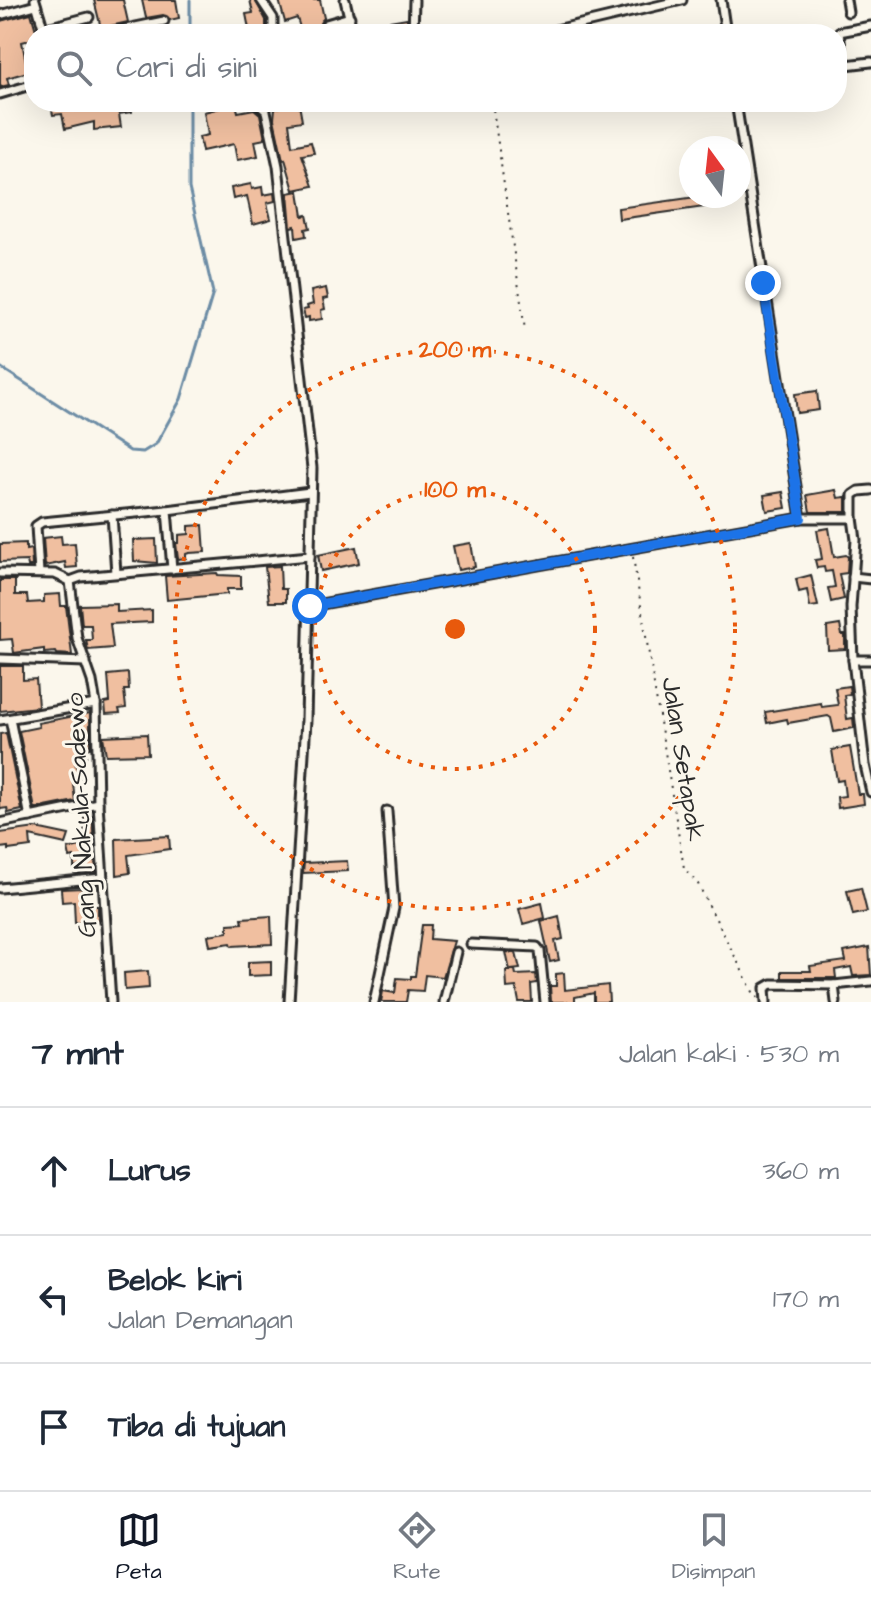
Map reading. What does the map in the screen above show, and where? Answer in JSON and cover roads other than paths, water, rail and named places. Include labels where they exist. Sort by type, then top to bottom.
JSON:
[{"type":"street","points":[[261,0],[273,18],[273,24]]},
{"type":"street","points":[[345,0],[351,24]]},
{"type":"street","points":[[413,24],[414,0]]},
{"type":"street","points":[[581,24],[682,0]]},
{"type":"street","points":[[721,0],[725,24]]},
{"type":"street","points":[[846,0],[848,12]]},
{"type":"street","points":[[0,15],[36,3],[42,24]]},
{"type":"street","points":[[68,24],[89,17]]},
{"type":"street","points":[[326,24],[350,17]]},
{"type":"street","points":[[150,24],[164,21]]},
{"type":"street","points":[[847,30],[871,26]]},
{"type":"street","points":[[847,65],[871,62]]},
{"type":"street","points":[[0,94],[24,87]]},
{"type":"street","points":[[266,112],[278,166],[312,468],[310,606],[289,1002]]},
{"type":"street","points":[[738,112],[742,136]]},
{"type":"street","points":[[751,191],[801,518]]},
{"type":"street","points":[[871,490],[853,495],[856,540],[851,607],[853,660],[871,792]]},
{"type":"street","points":[[39,573],[36,526],[48,520],[167,510],[310,492]]},
{"type":"street","points":[[167,510],[172,569]]},
{"type":"street","points":[[112,515],[116,573]]},
{"type":"street","points":[[310,606],[801,518],[853,518]]},
{"type":"street","points":[[0,573],[60,575],[70,581],[116,573],[310,556]]},
{"type":"street","points":[[853,577],[871,579]]},
{"type":"street","name":"Gang Nakula-Sadewo","points":[[70,581],[77,638],[92,681],[96,704],[98,803],[111,1002]]},
{"type":"street","points":[[0,659],[86,662]]},
{"type":"street","points":[[853,660],[871,660]]},
{"type":"street","points":[[0,720],[96,704]]},
{"type":"street","points":[[10,719],[30,817]]},
{"type":"street","points":[[0,823],[98,803]]},
{"type":"street","points":[[374,1002],[394,908],[387,811]]},
{"type":"street","points":[[0,888],[102,878]]},
{"type":"street","points":[[471,944],[537,947],[545,1002]]},
{"type":"street","points":[[444,1002],[456,952]]},
{"type":"street","points":[[765,999],[765,988],[772,984],[834,985],[871,981]]},
{"type":"street","points":[[834,985],[836,1002]]},
{"type":"waterway","points":[[190,0],[190,24]]},
{"type":"waterway","points":[[0,367],[130,451],[143,452],[156,444],[181,399],[213,293],[189,188],[189,112]]}]
